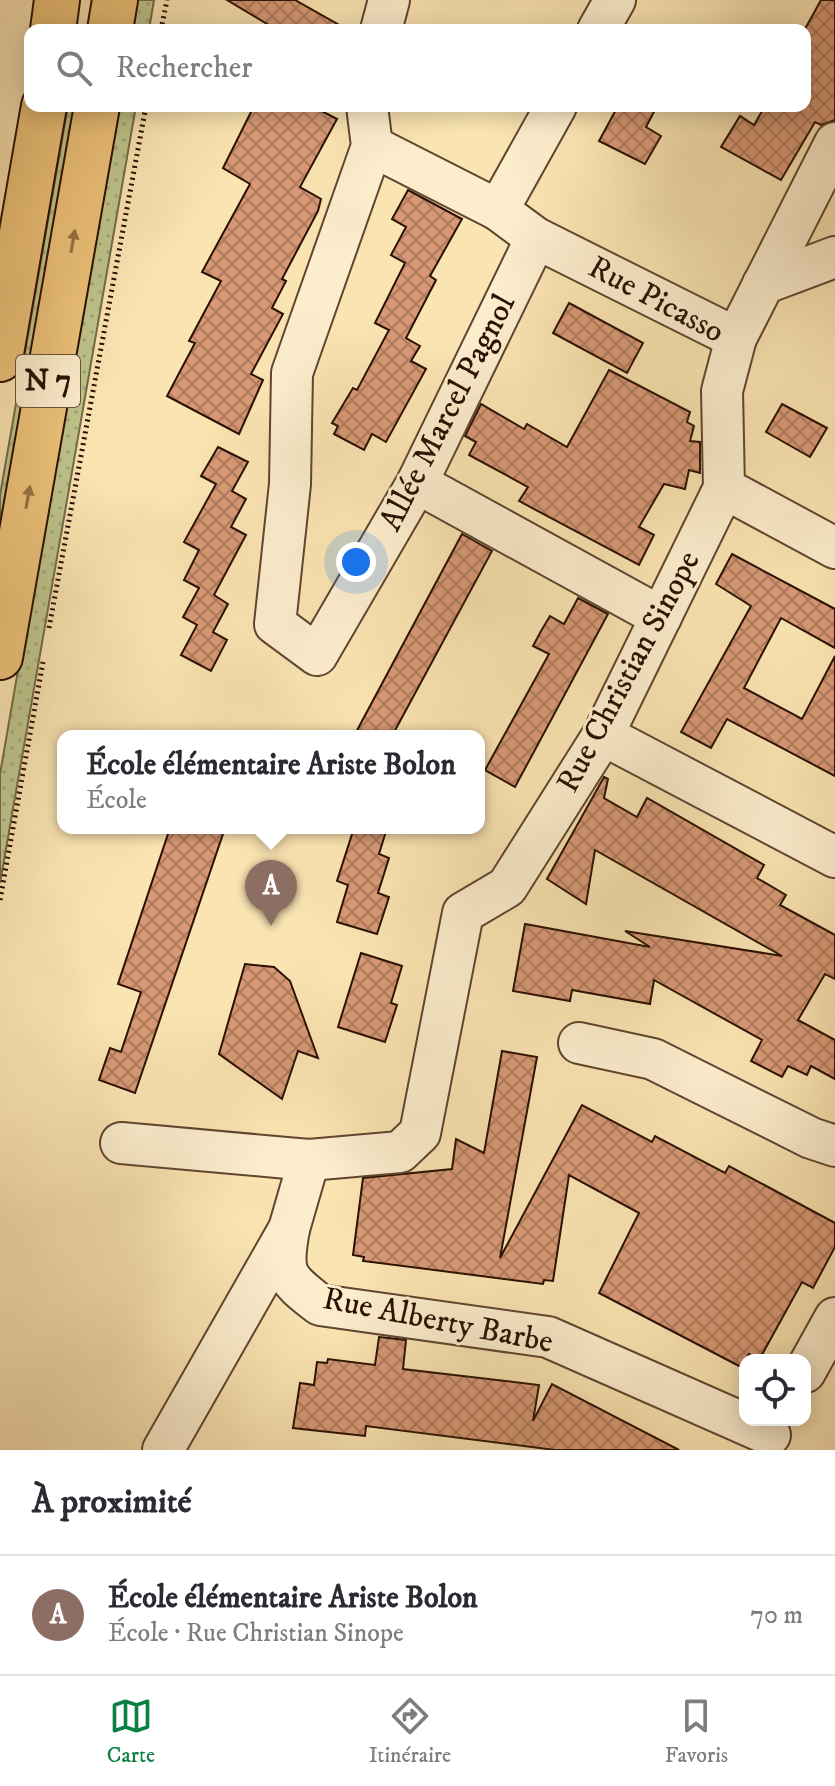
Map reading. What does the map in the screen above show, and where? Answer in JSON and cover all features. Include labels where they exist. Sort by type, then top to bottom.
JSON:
[{"type":"main road","points":[[54,24],[57,0]]},
{"type":"main road","points":[[111,24],[115,0]]},
{"type":"main road","name":"N 7","points":[[0,359],[43,112]]},
{"type":"main road","name":"N 7","points":[[0,657],[96,112]]},
{"type":"street","points":[[383,24],[389,0]]},
{"type":"street","points":[[601,24],[615,0]]},
{"type":"street","points":[[368,112],[372,146]]},
{"type":"street","points":[[498,210],[553,112]]},
{"type":"street","points":[[736,338],[835,143]]},
{"type":"street","name":"Rue Picasso","points":[[372,146],[498,210],[536,238],[736,338],[722,391],[724,488]]},
{"type":"street","name":"Allée Marcel Pagnol","points":[[372,146],[292,373],[290,484],[275,624],[317,655],[417,483],[536,238]]},
{"type":"street","points":[[763,284],[835,257]]},
{"type":"street","points":[[417,483],[661,617]]},
{"type":"street","points":[[724,488],[835,548]]},
{"type":"street","name":"Rue Christian Sinope","points":[[121,1143],[309,1160],[400,1152],[420,1133],[463,913],[507,887],[603,735],[724,488]]},
{"type":"street","points":[[603,735],[835,857]]},
{"type":"street","points":[[579,1043],[653,1059],[811,1138],[835,1146]]},
{"type":"street","points":[[163,1450],[289,1229],[309,1160]]},
{"type":"street","name":"Rue Alberty Barbe","points":[[289,1229],[282,1266],[290,1282],[320,1305],[548,1337],[770,1435]]},
{"type":"street","points":[[811,1361],[835,1318]]},
{"type":"path","points":[[162,24],[167,0]]},
{"type":"path","points":[[48,633],[145,112]]},
{"type":"path","points":[[0,900],[45,649]]},
{"type":"green space","points":[[134,0],[154,0],[150,24],[130,24]]},
{"type":"green space","points":[[67,112],[86,112],[0,603],[0,495]]},
{"type":"green space","points":[[115,112],[135,112],[0,883],[0,774]]},
{"type":"building","points":[[227,0],[295,0],[337,24],[267,24]]},
{"type":"building","points":[[821,0],[835,0],[835,120],[821,125],[815,122],[781,180],[721,147],[740,116],[754,125],[762,112],[811,112],[811,24],[808,24]]},
{"type":"building","points":[[251,112],[324,112],[337,119],[300,187],[321,199],[318,211],[282,279],[286,281],[272,308],[283,314],[251,374],[263,380],[239,434],[167,396],[195,343],[189,341],[221,281],[202,272],[250,184],[223,168]]},
{"type":"building","points":[[615,112],[654,112],[646,127],[661,136],[645,164],[599,141]]},
{"type":"building","points":[[408,190],[462,219],[430,276],[436,280],[406,338],[420,346],[411,361],[426,369],[386,442],[372,434],[364,450],[334,434],[338,426],[332,423],[353,388],[357,390],[389,330],[375,323],[405,263],[391,255],[406,227],[392,219]]},
{"type":"building","points":[[569,303],[643,343],[627,373],[553,333]]},
{"type":"building","points":[[609,370],[690,412],[687,422],[694,426],[690,441],[700,442],[700,473],[689,470],[685,489],[664,484],[639,527],[654,535],[639,565],[519,501],[528,487],[469,455],[476,442],[465,436],[481,404],[524,429],[527,424],[567,447]]},
{"type":"building","points":[[782,404],[827,428],[810,457],[766,432]]},
{"type":"building","points":[[218,447],[248,462],[232,491],[246,499],[231,527],[246,535],[214,595],[228,604],[213,632],[227,640],[211,671],[181,655],[197,625],[183,617],[199,588],[184,580],[199,550],[184,542],[216,484],[201,476]]},
{"type":"building","points":[[462,534],[492,551],[395,730],[357,730]]},
{"type":"building","points":[[732,554],[835,609],[835,648],[781,618],[744,688],[802,719],[835,656],[835,776],[727,719],[711,748],[681,732],[751,606],[716,584]]},
{"type":"building","points":[[578,598],[608,614],[515,787],[485,770],[549,654],[533,646],[541,631],[550,616],[564,624]]},
{"type":"building","points":[[604,777],[608,779],[604,798],[637,817],[647,798],[764,865],[757,878],[786,895],[780,905],[835,935],[835,979],[825,974],[798,1020],[835,1040],[835,1079],[811,1066],[807,1075],[788,1066],[782,1077],[751,1061],[762,1040],[654,980],[650,1004],[572,990],[570,1001],[513,991],[525,924],[650,947],[625,931],[782,956],[595,850],[586,904],[547,879]]},
{"type":"building","points":[[168,834],[223,834],[135,1093],[99,1080],[110,1048],[121,1052],[141,992],[118,984]]},
{"type":"building","points":[[352,834],[385,834],[379,854],[389,858],[378,893],[389,897],[377,934],[337,922],[348,885],[337,881]]},
{"type":"building","points":[[361,953],[402,966],[391,1003],[397,1005],[385,1042],[338,1027]]},
{"type":"building","points":[[245,964],[274,967],[290,981],[318,1058],[298,1051],[282,1099],[219,1054]]},
{"type":"building","points":[[502,1051],[537,1057],[500,1258],[582,1105],[652,1142],[655,1136],[725,1173],[729,1166],[835,1223],[835,1247],[813,1288],[802,1282],[762,1354],[739,1354],[739,1366],[599,1293],[639,1213],[569,1175],[553,1281],[544,1280],[543,1284],[363,1261],[364,1257],[353,1255],[363,1178],[452,1169],[456,1139],[484,1153]]},
{"type":"building","points":[[379,1337],[406,1340],[403,1369],[539,1385],[533,1421],[552,1384],[679,1450],[555,1450],[366,1426],[365,1436],[293,1428],[300,1383],[314,1385],[317,1362],[327,1363],[328,1359],[375,1365]]},
{"type":"place","name":"École élémentaire Ariste Bolon","points":[[271,926]]}]
